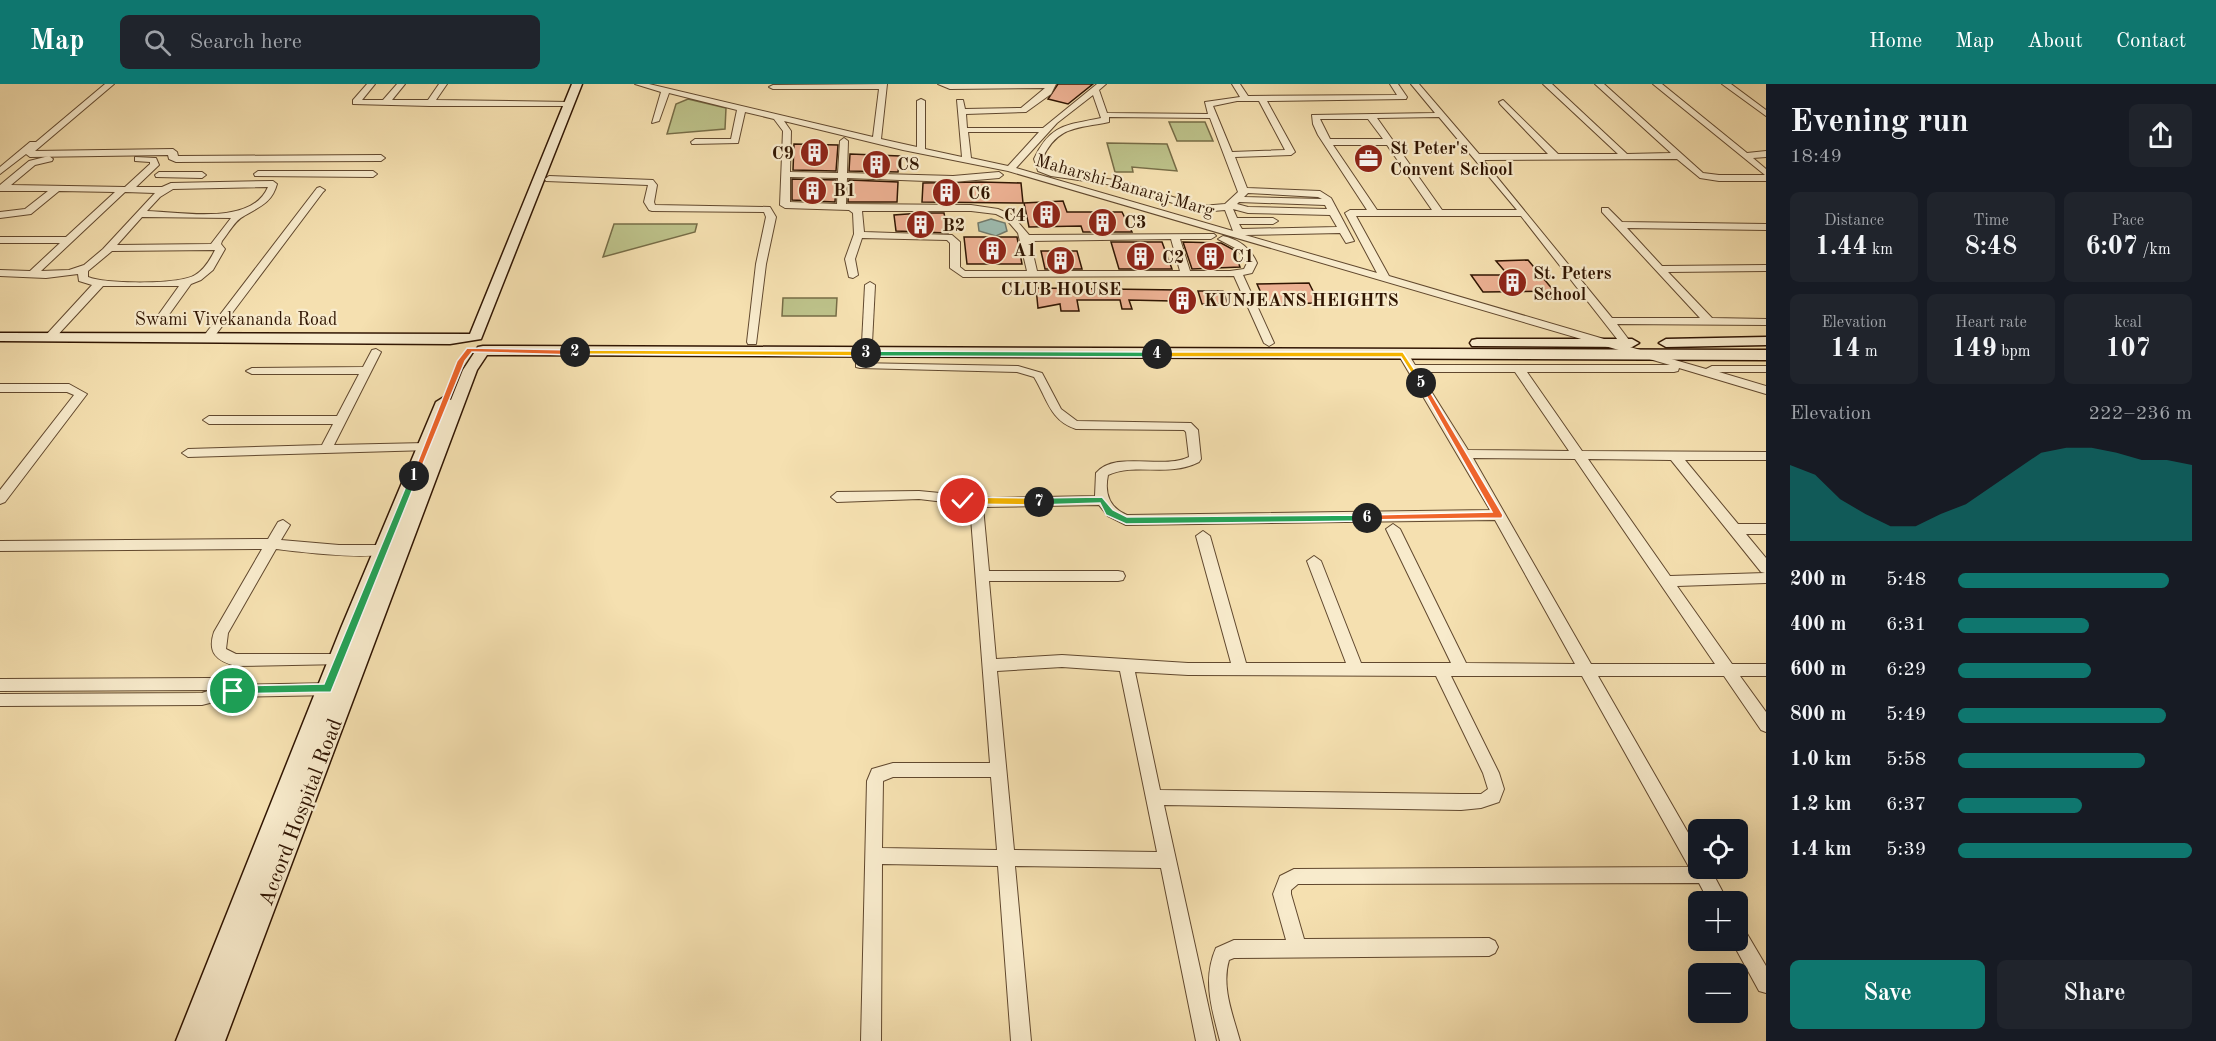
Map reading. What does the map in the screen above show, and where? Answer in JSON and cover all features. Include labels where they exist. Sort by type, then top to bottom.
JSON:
[{"type":"street","points":[[0,171],[105,84]]},
{"type":"street","points":[[110,84],[29,152],[30,154],[173,152],[172,157],[381,158]]},
{"type":"street","points":[[371,84],[356,102],[568,104]]},
{"type":"street","points":[[385,103],[401,84]]},
{"type":"street","points":[[430,104],[443,84]]},
{"type":"street","points":[[478,342],[577,84]]},
{"type":"street","points":[[189,1041],[337,689],[339,660],[461,361],[478,342],[549,179],[586,84]]},
{"type":"street","name":"Maharshi Banaraj Marg","points":[[639,84],[877,141],[1010,169],[1766,390]]},
{"type":"street","points":[[942,84],[950,87],[1051,85],[1048,92],[1023,110],[961,112]]},
{"type":"street","points":[[1010,169],[1045,130],[1102,84]]},
{"type":"street","points":[[1236,84],[1246,99]]},
{"type":"street","points":[[1243,190],[1210,112],[1210,102],[1261,98],[1403,97],[1394,84]]},
{"type":"street","points":[[1415,84],[1524,213],[1627,344]]},
{"type":"street","points":[[1547,84],[1625,156]]},
{"type":"street","points":[[1599,84],[1679,156],[1705,176],[1766,178]]},
{"type":"street","points":[[1658,84],[1766,173]]},
{"type":"street","points":[[1726,84],[1766,114]]},
{"type":"street","points":[[773,87],[882,86],[877,141]]},
{"type":"street","points":[[655,121],[666,90]]},
{"type":"street","points":[[1095,91],[1104,111],[1104,121],[1078,123],[1061,129],[1048,140],[1040,153],[1038,159],[1041,169],[1051,173],[1121,184],[1201,209],[1232,204],[1327,202]]},
{"type":"street","points":[[1230,155],[1291,152],[1261,98]]},
{"type":"street","points":[[921,101],[921,150]]},
{"type":"street","points":[[960,102],[967,159]]},
{"type":"street","points":[[1503,102],[1555,156]]},
{"type":"street","points":[[695,142],[735,141],[742,107]]},
{"type":"street","points":[[1104,111],[1210,112]]},
{"type":"street","points":[[1370,115],[1439,213]]},
{"type":"street","points":[[1374,213],[1327,142],[1315,117],[1442,115]]},
{"type":"street","points":[[777,117],[787,129],[999,175],[1236,243],[1248,252],[1252,263],[1251,269],[1238,274],[958,272],[955,268],[955,242],[949,237],[874,237],[859,234]]},
{"type":"street","points":[[787,129],[785,205],[987,209],[1009,217],[1024,238],[1033,274]]},
{"type":"street","points":[[963,130],[1045,130]]},
{"type":"street","points":[[841,206],[844,141]]},
{"type":"street","points":[[1327,142],[1391,142]]},
{"type":"street","points":[[1745,156],[1766,154]]},
{"type":"street","points":[[144,190],[179,156]]},
{"type":"street","points":[[1476,157],[1679,156]]},
{"type":"street","points":[[1,188],[32,163],[40,160],[153,160],[153,167],[125,189],[34,273]]},
{"type":"street","points":[[159,175],[207,174]]},
{"type":"street","points":[[219,174],[373,174]]},
{"type":"street","points":[[785,174],[953,179],[999,175]]},
{"type":"street","points":[[549,179],[650,182],[653,185],[649,202],[652,208],[767,209],[771,216],[761,264],[752,342]]},
{"type":"street","points":[[1,188],[164,190],[183,184],[273,184],[272,190],[257,206],[239,214],[140,214]]},
{"type":"street","points":[[0,215],[28,212],[56,189]]},
{"type":"street","points":[[0,273],[64,273],[83,270],[96,260],[164,190]]},
{"type":"street","points":[[207,339],[320,190]]},
{"type":"street","points":[[1243,190],[1232,204],[1233,221],[1341,226]]},
{"type":"street","points":[[1243,190],[1320,194],[1349,241]]},
{"type":"street","points":[[1232,204],[1248,210],[1333,212]]},
{"type":"street","points":[[853,276],[850,268],[852,248],[859,234],[858,212],[854,208]]},
{"type":"street","points":[[1605,210],[1709,322]]},
{"type":"street","points":[[1385,279],[1349,215],[1355,212],[1524,213]]},
{"type":"street","points":[[83,270],[82,279],[86,282],[187,282],[205,273],[219,252],[217,247],[220,238],[239,214]]},
{"type":"street","points":[[1619,225],[1766,228]]},
{"type":"street","points":[[1024,238],[1211,236]]},
{"type":"street","points":[[1175,237],[1186,273]]},
{"type":"street","points":[[0,240],[69,240]]},
{"type":"street","points":[[107,248],[217,247]]},
{"type":"street","points":[[1660,269],[1766,268]]},
{"type":"street","points":[[1238,274],[1269,343]]},
{"type":"street","points":[[164,314],[187,282]]},
{"type":"street","points":[[50,338],[100,283]]},
{"type":"street","points":[[867,343],[870,285]]},
{"type":"street","points":[[1609,321],[1766,322]]},
{"type":"street","name":"Swami Vivekananda Road","points":[[0,337],[478,342]]},
{"type":"street","points":[[0,349],[376,352],[478,342],[1596,342],[1627,344],[1766,341]]},
{"type":"street","points":[[478,342],[506,352],[1766,355]]},
{"type":"street","name":"Accord Hospital Road","points":[[213,1041],[337,689],[470,369],[478,342]]},
{"type":"street","points":[[326,450],[376,352]]},
{"type":"street","points":[[1403,354],[1464,454],[1688,849]]},
{"type":"street","points":[[860,365],[1018,369],[1038,375],[1059,416],[1065,422],[1076,425],[1179,425],[1192,430],[1195,459],[1177,466],[1109,468],[1102,473],[1100,482],[1102,500],[1110,513],[1126,520],[1498,515]]},
{"type":"street","points":[[1412,368],[1766,369]]},
{"type":"street","points":[[252,371],[367,369]]},
{"type":"street","points":[[1519,369],[1766,725]]},
{"type":"street","points":[[0,388],[69,388],[81,394],[0,499]]},
{"type":"street","points":[[209,420],[343,420]]},
{"type":"street","points":[[188,453],[426,447]]},
{"type":"street","points":[[1464,454],[1580,457],[1766,456]]},
{"type":"street","points":[[1676,457],[1766,568]]},
{"type":"street","points":[[837,498],[919,495],[976,502],[1102,500]]},
{"type":"street","points":[[976,502],[1021,1041]]},
{"type":"street","points":[[283,525],[221,632],[217,645],[218,652],[223,658],[236,660],[339,660]]},
{"type":"street","points":[[1393,529],[1462,670]]},
{"type":"street","points":[[1736,530],[1766,530]]},
{"type":"street","points":[[1203,536],[1240,669]]},
{"type":"street","points":[[0,546],[272,544],[339,550],[384,550]]},
{"type":"street","points":[[1314,561],[1356,669]]},
{"type":"street","points":[[981,576],[1118,576]]},
{"type":"street","points":[[1667,581],[1766,578]]},
{"type":"street","points":[[989,664],[1062,661],[1126,666],[1240,669],[1766,670]]},
{"type":"street","points":[[1126,666],[1206,1041]]},
{"type":"street","points":[[1155,797],[1461,802],[1481,801],[1493,797],[1496,789],[1491,773],[1441,670]]},
{"type":"street","points":[[0,685],[210,684],[233,691]]},
{"type":"street","points":[[0,700],[202,699],[233,691],[337,689]]},
{"type":"street","points":[[871,1041],[873,791],[878,774],[892,770],[997,770]]},
{"type":"street","points":[[873,856],[1166,860]]},
{"type":"street","points":[[1297,948],[1282,894],[1283,886],[1289,879],[1298,876],[1688,870]]},
{"type":"street","points":[[1230,1041],[1218,983],[1218,964],[1222,954],[1234,949],[1489,948]]},
{"type":"street","points":[[1747,951],[1766,984]]},
{"type":"green space","points":[[688,99],[726,108],[725,129],[667,134],[676,104]]},
{"type":"green space","points":[[1169,122],[1205,122],[1213,141],[1177,141]]},
{"type":"green space","points":[[1107,143],[1167,144],[1177,171],[1132,167],[1133,172],[1115,172]]},
{"type":"green space","points":[[614,224],[697,224],[695,232],[603,257]]},
{"type":"green space","points":[[783,298],[837,298],[836,316],[782,316]]},
{"type":"water","points":[[991,219],[1005,223],[1007,231],[996,236],[979,231],[978,223]]},
{"type":"building","points":[[1058,84],[1093,84],[1068,104],[1048,99]]},
{"type":"building","name":"C9","points":[[794,144],[838,145],[836,171],[793,170]]},
{"type":"building","name":"C8","points":[[850,154],[900,156],[898,172],[849,171]]},
{"type":"building","name":"B1","points":[[792,179],[836,180],[835,202],[792,200]]},
{"type":"building","points":[[849,180],[898,182],[897,202],[848,202]]},
{"type":"building","points":[[923,183],[1021,183],[1023,203],[922,202]]},
{"type":"building","points":[[1063,201],[1067,212],[1122,212],[1132,232],[1083,232],[1081,226],[1029,227],[1024,203]]},
{"type":"building","name":"B2","points":[[944,213],[948,233],[896,231],[894,215]]},
{"type":"building","name":"A1","points":[[964,237],[1017,237],[1022,264],[967,264]]},
{"type":"building","name":"C2","points":[[1111,242],[1162,242],[1172,269],[1119,269]]},
{"type":"building","name":"C1","points":[[1183,242],[1221,243],[1234,250],[1240,267],[1192,269]]},
{"type":"building","name":"CLUB HOUSE","points":[[1041,251],[1077,251],[1082,269],[1045,269]]},
{"type":"building","name":"St. Peters School","points":[[1528,260],[1554,291],[1483,292],[1471,275],[1508,275],[1496,261]]},
{"type":"building","points":[[1309,283],[1319,303],[1266,304],[1257,284]]},
{"type":"building","name":"KUNJEANS HEIGHTS","points":[[1036,288],[1179,290],[1187,312],[1175,312],[1172,301],[1129,300],[1132,309],[1122,309],[1120,300],[1077,300],[1079,311],[1061,311],[1060,304],[1038,308]]},
{"type":"building","points":[[1198,291],[1223,291],[1228,304],[1202,304]]},
{"type":"place","name":"C9","points":[[815,153]]},
{"type":"place","name":"St Peter's Convent School","points":[[1369,158]]},
{"type":"place","name":"C8","points":[[876,164]]},
{"type":"place","name":"B1","points":[[812,190]]},
{"type":"place","name":"C6","points":[[947,193]]},
{"type":"place","name":"C4","points":[[1047,215]]},
{"type":"place","name":"C3","points":[[1103,222]]},
{"type":"place","name":"B2","points":[[921,225]]},
{"type":"place","name":"A1","points":[[992,250]]},
{"type":"place","name":"C1","points":[[1211,256]]},
{"type":"place","name":"C2","points":[[1141,257]]},
{"type":"place","name":"CLUB HOUSE","points":[[1061,260]]},
{"type":"place","name":"St. Peters School","points":[[1512,283]]},
{"type":"place","name":"KUNJEANS HEIGHTS","points":[[1183,300]]},
{"type":"route","points":[[233,691],[327,689],[461,361],[470,350],[498,352],[1403,354],[1498,515],[1199,521],[1126,520],[1110,513],[1102,500],[992,503],[963,501]]}]
